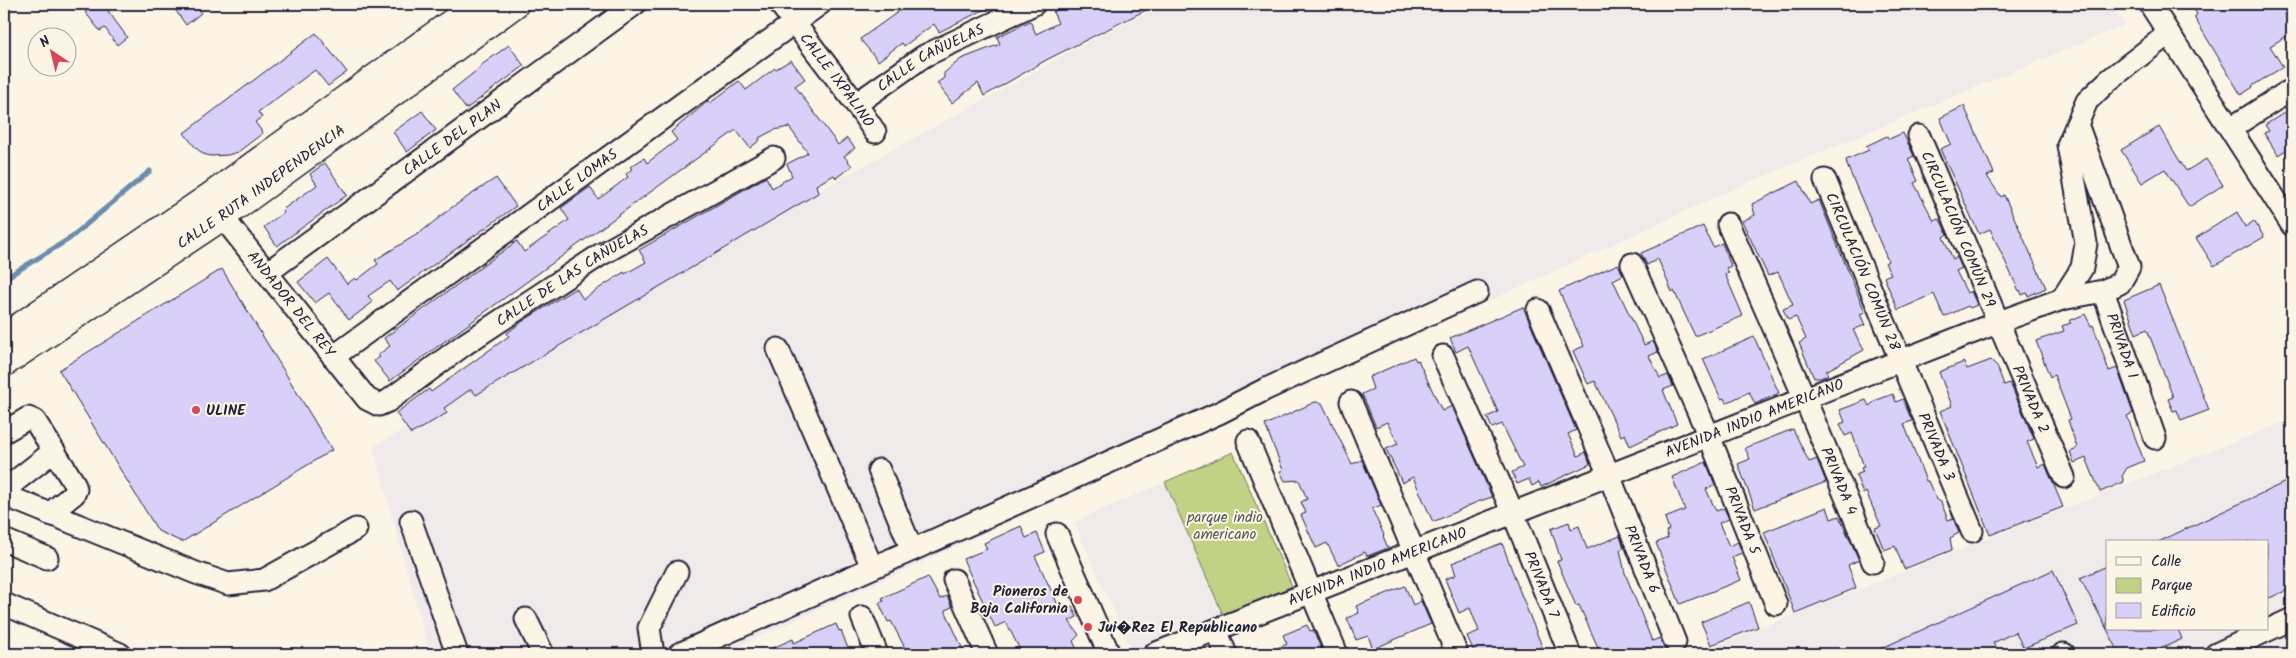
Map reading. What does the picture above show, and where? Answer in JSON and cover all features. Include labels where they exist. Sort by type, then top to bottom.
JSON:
[{"type":"main road","name":"CALLE RUTA INDEPENDENCIA","points":[[4,362],[215,207],[479,4]]},
{"type":"main road","name":"CALLE RUTA INDEPENDENCIA","points":[[4,338],[215,207],[514,4]]},
{"type":"street","name":"CALLE DEL PLAN","points":[[268,272],[635,4]]},
{"type":"street","name":"CALLE IXPALINO","points":[[780,4],[856,104],[874,132]]},
{"type":"street","name":"CALLE LOMAS","points":[[333,357],[820,4]]},
{"type":"street","name":"CALLE CAÑUELAS","points":[[856,104],[924,56],[1034,4]]},
{"type":"street","points":[[2150,4],[2292,225]]},
{"type":"street","points":[[2062,299],[2082,268],[2086,243],[2068,145],[2087,101],[2108,80],[2168,34]]},
{"type":"street","points":[[2231,128],[2292,89]]},
{"type":"street","points":[[2062,299],[2103,291],[2120,283],[2129,267],[2077,124]]},
{"type":"street","name":"CIRCULACIÓN COMÚN 29","points":[[1919,136],[1999,322]]},
{"type":"street","name":"CALLE DE LAS CAÑUELAS","points":[[378,405],[388,401],[465,344],[600,255],[774,158]]},
{"type":"street","name":"CIRCULACIÓN COMÚN 28","points":[[1825,180],[1902,361]]},
{"type":"street","name":"ANDADOR DEL REY","points":[[215,207],[333,357],[367,398],[378,405]]},
{"type":"street","name":"PRIVADA 4","points":[[1728,224],[1805,399],[1873,562]]},
{"type":"street","name":"PRIVADA 5","points":[[1632,264],[1710,436],[1776,604]]},
{"type":"street","name":"PRIVADA 1","points":[[2103,291],[2155,438]]},
{"type":"street","points":[[679,654],[1219,413],[1264,390],[1477,292]]},
{"type":"street","name":"AVENIDA INDIO AMERICANO","points":[[1154,654],[1999,322],[2062,299]]},
{"type":"street","name":"PRIVADA 6","points":[[1538,310],[1609,475],[1675,642]]},
{"type":"street","name":"PRIVADA 2","points":[[1999,322],[2064,477]]},
{"type":"street","points":[[778,350],[872,567]]},
{"type":"street","name":"PRIVADA 7","points":[[1443,356],[1513,513],[1570,654]]},
{"type":"street","name":"PRIVADA 3","points":[[1902,361],[1972,531]]},
{"type":"street","points":[[1351,402],[1457,654]]},
{"type":"street","points":[[4,432],[28,418],[35,421],[74,483],[76,489],[74,494],[49,514]]},
{"type":"street","points":[[1248,440],[1337,654]]},
{"type":"street","points":[[4,490],[54,452]]},
{"type":"street","points":[[879,470],[912,550]]},
{"type":"street","points":[[4,495],[196,573],[228,584],[264,580],[356,528]]},
{"type":"street","points":[[411,521],[457,654]]},
{"type":"street","points":[[1057,534],[1109,654]]},
{"type":"street","points":[[4,540],[47,558]]},
{"type":"street","points":[[653,654],[649,628],[677,572]]},
{"type":"street","points":[[954,580],[987,654]]},
{"type":"street","points":[[4,604],[120,654]]},
{"type":"street","points":[[862,617],[878,654]]},
{"type":"street","points":[[526,619],[543,654]]},
{"type":"street","points":[[2216,654],[2292,619]]},
{"type":"street","points":[[1216,630],[1226,654]]},
{"type":"shaded area","points":[[1165,4],[2111,4],[2124,25],[1729,191],[722,654],[430,654],[373,447],[748,230],[1097,37]]},
{"type":"shaded area","points":[[2292,419],[2292,654],[1694,654]]},
{"type":"shaded area","points":[[1165,482],[1224,617],[1142,654],[1133,654],[1074,522]]},
{"type":"green space","name":"parque indio americano","points":[[1233,452],[1292,586],[1224,617],[1165,482]]},
{"type":"building","points":[[86,4],[103,4],[127,37],[117,45],[105,28],[100,31],[85,12],[90,9]]},
{"type":"building","points":[[171,4],[194,4],[201,13],[186,25]]},
{"type":"building","points":[[909,4],[995,4],[939,32],[934,24],[904,46],[902,43],[878,61],[860,39]]},
{"type":"building","points":[[1069,4],[1158,4],[1048,59],[984,96],[978,83],[952,103],[937,83],[944,78],[944,73],[961,59],[1000,44],[997,37],[1030,21],[1036,34],[1058,23],[1053,12]]},
{"type":"building","points":[[2205,4],[2292,4],[2292,7],[2285,14],[2292,27],[2292,33],[2270,46],[2283,67],[2241,95],[2194,17],[2197,15],[2195,11]]},
{"type":"building","points":[[316,33],[347,72],[328,86],[315,70],[258,112],[262,117],[255,122],[263,133],[238,152],[228,155],[211,156],[203,154],[195,147],[184,133]]},
{"type":"building","points":[[509,45],[524,66],[466,109],[452,90]]},
{"type":"building","points":[[791,60],[805,79],[795,86],[838,145],[847,138],[855,148],[844,156],[852,166],[836,178],[834,175],[816,185],[818,193],[476,395],[471,389],[444,408],[447,413],[411,434],[396,413],[429,389],[431,392],[509,336],[507,333],[523,321],[576,288],[583,299],[624,272],[625,274],[646,262],[639,250],[766,177],[772,188],[792,176],[787,164],[808,153],[789,127],[774,130],[759,138],[760,140],[750,148],[736,130],[390,381],[374,361],[380,357],[378,355],[390,346],[384,338],[517,241],[524,252],[569,220],[561,208],[590,187],[598,199],[608,192],[628,177],[626,174],[632,169],[630,167],[644,158],[647,163],[677,140],[671,132],[708,101],[710,103],[739,81],[746,90],[775,68]]},
{"type":"building","points":[[1964,106],[1994,173],[1987,176],[2001,197],[2004,195],[2046,288],[2028,296],[2027,293],[2022,295],[2019,291],[1990,229],[1979,234],[1940,149],[1951,144],[1940,118]]},
{"type":"building","points":[[2292,108],[2292,146],[2278,155],[2264,133],[2269,131],[2265,125]]},
{"type":"building","points":[[422,111],[436,130],[407,152],[393,132]]},
{"type":"building","points":[[2159,127],[2186,171],[2206,159],[2223,185],[2189,207],[2165,169],[2142,183],[2121,150]]},
{"type":"building","points":[[1903,133],[1914,156],[1908,159],[1918,181],[1914,183],[1934,221],[1939,219],[1942,223],[1947,234],[1943,237],[1953,259],[1957,257],[1962,268],[1956,271],[1967,293],[1971,291],[1977,305],[1970,308],[1968,306],[1944,317],[1934,294],[1898,310],[1884,277],[1891,274],[1885,263],[1888,261],[1847,165],[1846,160],[1869,150],[1866,146],[1887,136],[1889,139]]},
{"type":"building","points":[[325,163],[347,195],[277,246],[264,227],[284,212],[282,210],[317,185],[310,174]]},
{"type":"building","points":[[496,178],[516,206],[397,291],[390,281],[368,296],[373,302],[349,320],[329,293],[315,303],[298,282],[328,259],[347,284],[355,278],[357,280],[378,264],[375,260],[421,232],[451,208]]},
{"type":"building","points":[[1799,181],[1810,204],[1819,200],[1865,312],[1860,314],[1865,325],[1853,330],[1864,350],[1826,371],[1828,375],[1820,378],[1814,378],[1799,343],[1806,339],[1796,317],[1788,320],[1783,309],[1793,305],[1778,272],[1768,276],[1742,221],[1755,215],[1752,204]]},
{"type":"building","points":[[2237,212],[2245,227],[2254,221],[2264,237],[2214,266],[2196,238]]},
{"type":"building","points":[[1703,226],[1713,247],[1722,243],[1731,266],[1726,268],[1729,273],[1725,274],[1743,316],[1695,336],[1674,291],[1672,292],[1658,259],[1647,265],[1641,253]]},
{"type":"building","points":[[1618,264],[1623,275],[1613,280],[1644,345],[1653,341],[1658,352],[1649,356],[1660,378],[1668,375],[1673,386],[1663,390],[1677,424],[1630,446],[1625,434],[1621,436],[1595,381],[1588,384],[1573,351],[1584,346],[1559,291]]},
{"type":"building","name":"ULINE","points":[[222,269],[332,450],[182,542],[158,531],[59,370]]},
{"type":"building","points":[[2159,285],[2209,410],[2181,421],[2177,410],[2173,411],[2168,399],[2173,397],[2147,329],[2136,334],[2124,300]]},
{"type":"building","points":[[1523,307],[1576,430],[1568,434],[1578,456],[1586,452],[1590,464],[1541,487],[1539,482],[1532,486],[1529,479],[1517,484],[1512,472],[1523,467],[1502,424],[1492,428],[1487,417],[1498,412],[1468,346],[1456,352],[1450,338]]},
{"type":"building","points":[[2085,314],[2091,326],[2093,325],[2109,371],[2117,368],[2133,413],[2127,416],[2144,461],[2127,468],[2122,476],[2124,482],[2100,492],[2086,458],[2074,463],[2070,451],[2077,448],[2068,420],[2071,419],[2054,375],[2050,377],[2036,341],[2064,331],[2062,326],[2071,323],[2069,321]]},
{"type":"building","points":[[1754,337],[1779,393],[1755,404],[1749,392],[1726,403],[1724,398],[1721,399],[1703,359]]},
{"type":"building","points":[[1414,357],[1416,361],[1418,360],[1442,411],[1452,406],[1492,497],[1433,522],[1413,477],[1402,483],[1386,449],[1398,444],[1387,422],[1376,427],[1362,394],[1373,389],[1369,377]]},
{"type":"building","points":[[1991,360],[1997,366],[2004,385],[2010,383],[2034,439],[2027,442],[2038,467],[2045,464],[2063,507],[1990,535],[1940,411],[1952,406],[1939,372],[1964,362],[1967,369]]},
{"type":"building","points":[[1893,394],[1896,402],[1903,399],[1912,421],[1904,424],[1926,481],[1928,481],[1936,499],[1941,502],[1948,520],[1953,518],[1959,533],[1950,538],[1952,550],[1904,569],[1895,546],[1884,550],[1875,528],[1881,526],[1866,492],[1863,494],[1856,475],[1863,472],[1861,468],[1864,467],[1852,433],[1845,436],[1840,424],[1845,422],[1840,410],[1866,400],[1869,406],[1877,400]]},
{"type":"building","points":[[1315,402],[1322,403],[1352,464],[1362,460],[1381,505],[1372,509],[1388,548],[1367,556],[1365,552],[1338,565],[1327,543],[1316,548],[1301,515],[1306,513],[1301,502],[1307,499],[1299,480],[1285,481],[1280,471],[1283,470],[1265,425]]},
{"type":"building","points":[[1793,429],[1809,462],[1817,459],[1826,482],[1755,509],[1738,464],[1750,459],[1745,448]]},
{"type":"building","points":[[1706,462],[1715,485],[1706,489],[1716,511],[1724,508],[1729,519],[1719,523],[1729,546],[1738,542],[1742,553],[1732,557],[1741,580],[1680,604],[1656,543],[1668,538],[1666,531],[1669,530],[1665,518],[1685,510],[1672,477]]},
{"type":"building","points":[[2292,479],[2292,588],[2268,599],[2268,540],[2162,540]]},
{"type":"building","points":[[1827,507],[1831,519],[1839,516],[1859,560],[1848,565],[1856,588],[1795,613],[1764,532]]},
{"type":"building","points":[[1569,522],[1571,529],[1579,526],[1587,549],[1620,536],[1624,548],[1620,550],[1625,573],[1652,641],[1660,638],[1665,649],[1657,654],[1601,654],[1579,605],[1576,606],[1557,561],[1561,560],[1551,529]]},
{"type":"building","points":[[1021,526],[1026,538],[1037,533],[1045,552],[1035,556],[1061,611],[1072,606],[1077,617],[1069,621],[1079,635],[1073,641],[1079,654],[1022,654],[1006,622],[995,627],[963,559],[987,549],[984,543]]},
{"type":"building","points":[[1502,543],[1545,654],[1475,654],[1467,636],[1479,631],[1470,608],[1459,613],[1445,579],[1456,575],[1452,563]]},
{"type":"building","points":[[2106,566],[2106,627],[2080,578]]},
{"type":"building","points":[[2053,570],[2078,625],[2024,648],[2015,632],[1993,643],[1999,654],[1869,654]]},
{"type":"building","points":[[928,577],[940,599],[947,596],[952,607],[945,610],[965,654],[908,654],[891,621],[888,622],[879,603],[884,601],[882,598]]},
{"type":"building","points":[[1405,586],[1413,605],[1421,601],[1431,624],[1373,649],[1368,636],[1356,640],[1347,618],[1359,613],[1356,606]]},
{"type":"building","points":[[1749,602],[1758,627],[1711,645],[1701,622]]},
{"type":"building","points":[[836,624],[839,631],[841,630],[850,654],[759,654],[793,639],[794,643]]},
{"type":"building","points":[[1307,625],[1310,631],[1313,630],[1324,654],[1263,654],[1287,644],[1283,635]]},
{"type":"building","points":[[2107,630],[2178,630],[2182,639],[2149,654],[2120,654]]},
{"type":"waterway","points":[[4,279],[69,239],[150,171]]},
{"type":"place","name":"ULINE","points":[[196,410]]},
{"type":"place","name":"Pioneros de Baja California","points":[[1078,600]]},
{"type":"place","name":"Jui�Rez El Republicano","points":[[1088,627]]}]
